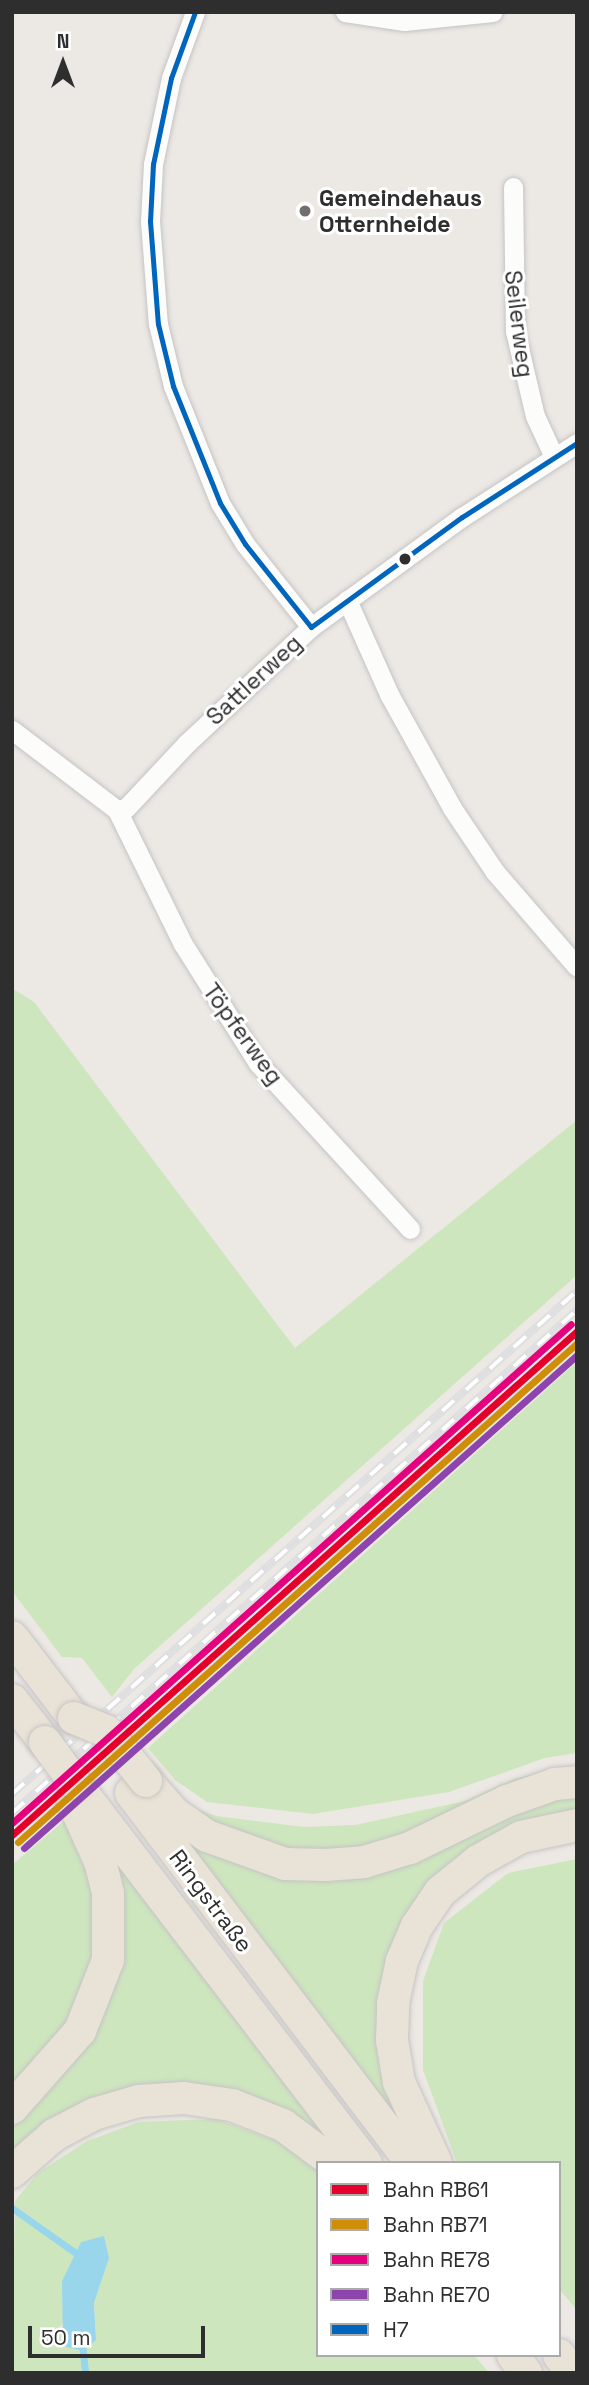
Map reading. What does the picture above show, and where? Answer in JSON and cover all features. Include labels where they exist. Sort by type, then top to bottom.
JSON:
[{"type":"highway","name":"Ringstraße","points":[[12,1637],[74,1718],[138,1787],[411,2161]]},
{"type":"highway","points":[[12,1700],[75,1783],[72,1806],[94,1824],[108,1893],[108,1960],[80,2031],[12,2108]]},
{"type":"highway","points":[[138,1787],[207,1836],[285,1864],[325,1865],[364,1862],[411,1847],[508,1801],[555,1784],[577,1782]]},
{"type":"highway","name":"Ringstraße","points":[[94,1824],[364,2161]]},
{"type":"highway","points":[[435,2161],[399,2082],[392,2040],[393,2003],[402,1961],[417,1926],[440,1892],[478,1861],[521,1837],[577,1825]]},
{"type":"highway","points":[[12,2172],[54,2135],[94,2114],[139,2101],[184,2098],[232,2105],[283,2125],[331,2161]]},
{"type":"highway","points":[[560,2357],[572,2373]]},
{"type":"street","points":[[195,12],[171,78],[153,164],[150,221],[158,324],[173,387],[219,503],[245,544],[311,627]]},
{"type":"street","points":[[345,12],[438,21],[493,12]]},
{"type":"street","name":"Seilerweg","points":[[513,187],[515,331],[535,416],[554,457]]},
{"type":"street","name":"Sattlerweg","points":[[117,810],[127,808],[187,744],[311,627],[577,443]]},
{"type":"street","points":[[347,600],[390,696],[452,808],[495,872],[577,967]]},
{"type":"street","points":[[12,730],[117,810]]},
{"type":"street","name":"Töpferweg","points":[[117,810],[183,944],[258,1063],[410,1229]]},
{"type":"green space","points":[[12,988],[34,1002],[295,1348],[577,1120],[577,1275],[134,1669],[112,1697],[82,1658],[62,1657],[12,1591]]},
{"type":"green space","points":[[577,1362],[577,1753],[545,1758],[449,1792],[313,1814],[207,1802],[175,1780],[148,1748]]},
{"type":"green space","points":[[577,1766],[577,1773],[370,1849],[283,1851],[234,1836],[194,1808],[216,1816],[305,1827],[355,1825],[465,1801],[516,1778]]},
{"type":"green space","points":[[577,1795],[577,1814],[404,1926],[411,2139],[173,1826],[314,1877],[514,1809]]},
{"type":"green space","points":[[64,1821],[95,1893],[96,1930],[90,1970],[74,2012],[55,2044],[12,2090],[12,1865]]},
{"type":"green space","points":[[111,1853],[329,2138],[279,2109],[54,2119],[12,2151],[12,2128],[93,2037],[112,1995],[122,1945]]},
{"type":"green space","points":[[577,1859],[577,2310],[561,2291],[561,2161],[456,2161],[423,2070],[423,1981],[444,1923],[508,1873]]},
{"type":"green space","points":[[216,2119],[279,2142],[316,2169],[316,2357],[476,2357],[489,2373],[12,2373],[15,2201],[38,2173],[87,2141],[139,2122]],"holes":[[[109,2258],[94,2303],[96,2339],[60,2327]]]},
{"type":"water","points":[[104,2236],[109,2258],[94,2303],[96,2340],[83,2351],[63,2346],[62,2281],[81,2242]]},
{"type":"waterway","points":[[12,2208],[80,2256]]},
{"type":"waterway","points":[[82,2343],[85,2373]]},
{"type":"railway","points":[[12,1794],[577,1291]]},
{"type":"railway","points":[[12,1813],[577,1310]]},
{"type":"rail line","name":"RE78","points":[[12,1823],[571,1324]]},
{"type":"rail line","name":"RB61","points":[[12,1835],[577,1331]]},
{"type":"rail line","name":"RB71","points":[[18,1842],[577,1343]]},
{"type":"rail line","name":"RE70","points":[[24,1848],[577,1355]]},
{"type":"transit line","name":"H7","points":[[195,12],[171,78],[153,164],[150,221],[158,324],[173,386],[220,503],[245,544],[311,627]]},
{"type":"transit line","name":"H7","points":[[311,627],[462,517],[577,443]]},
{"type":"place","name":"Gemeindehaus Otternheide","points":[[305,211]]}]
